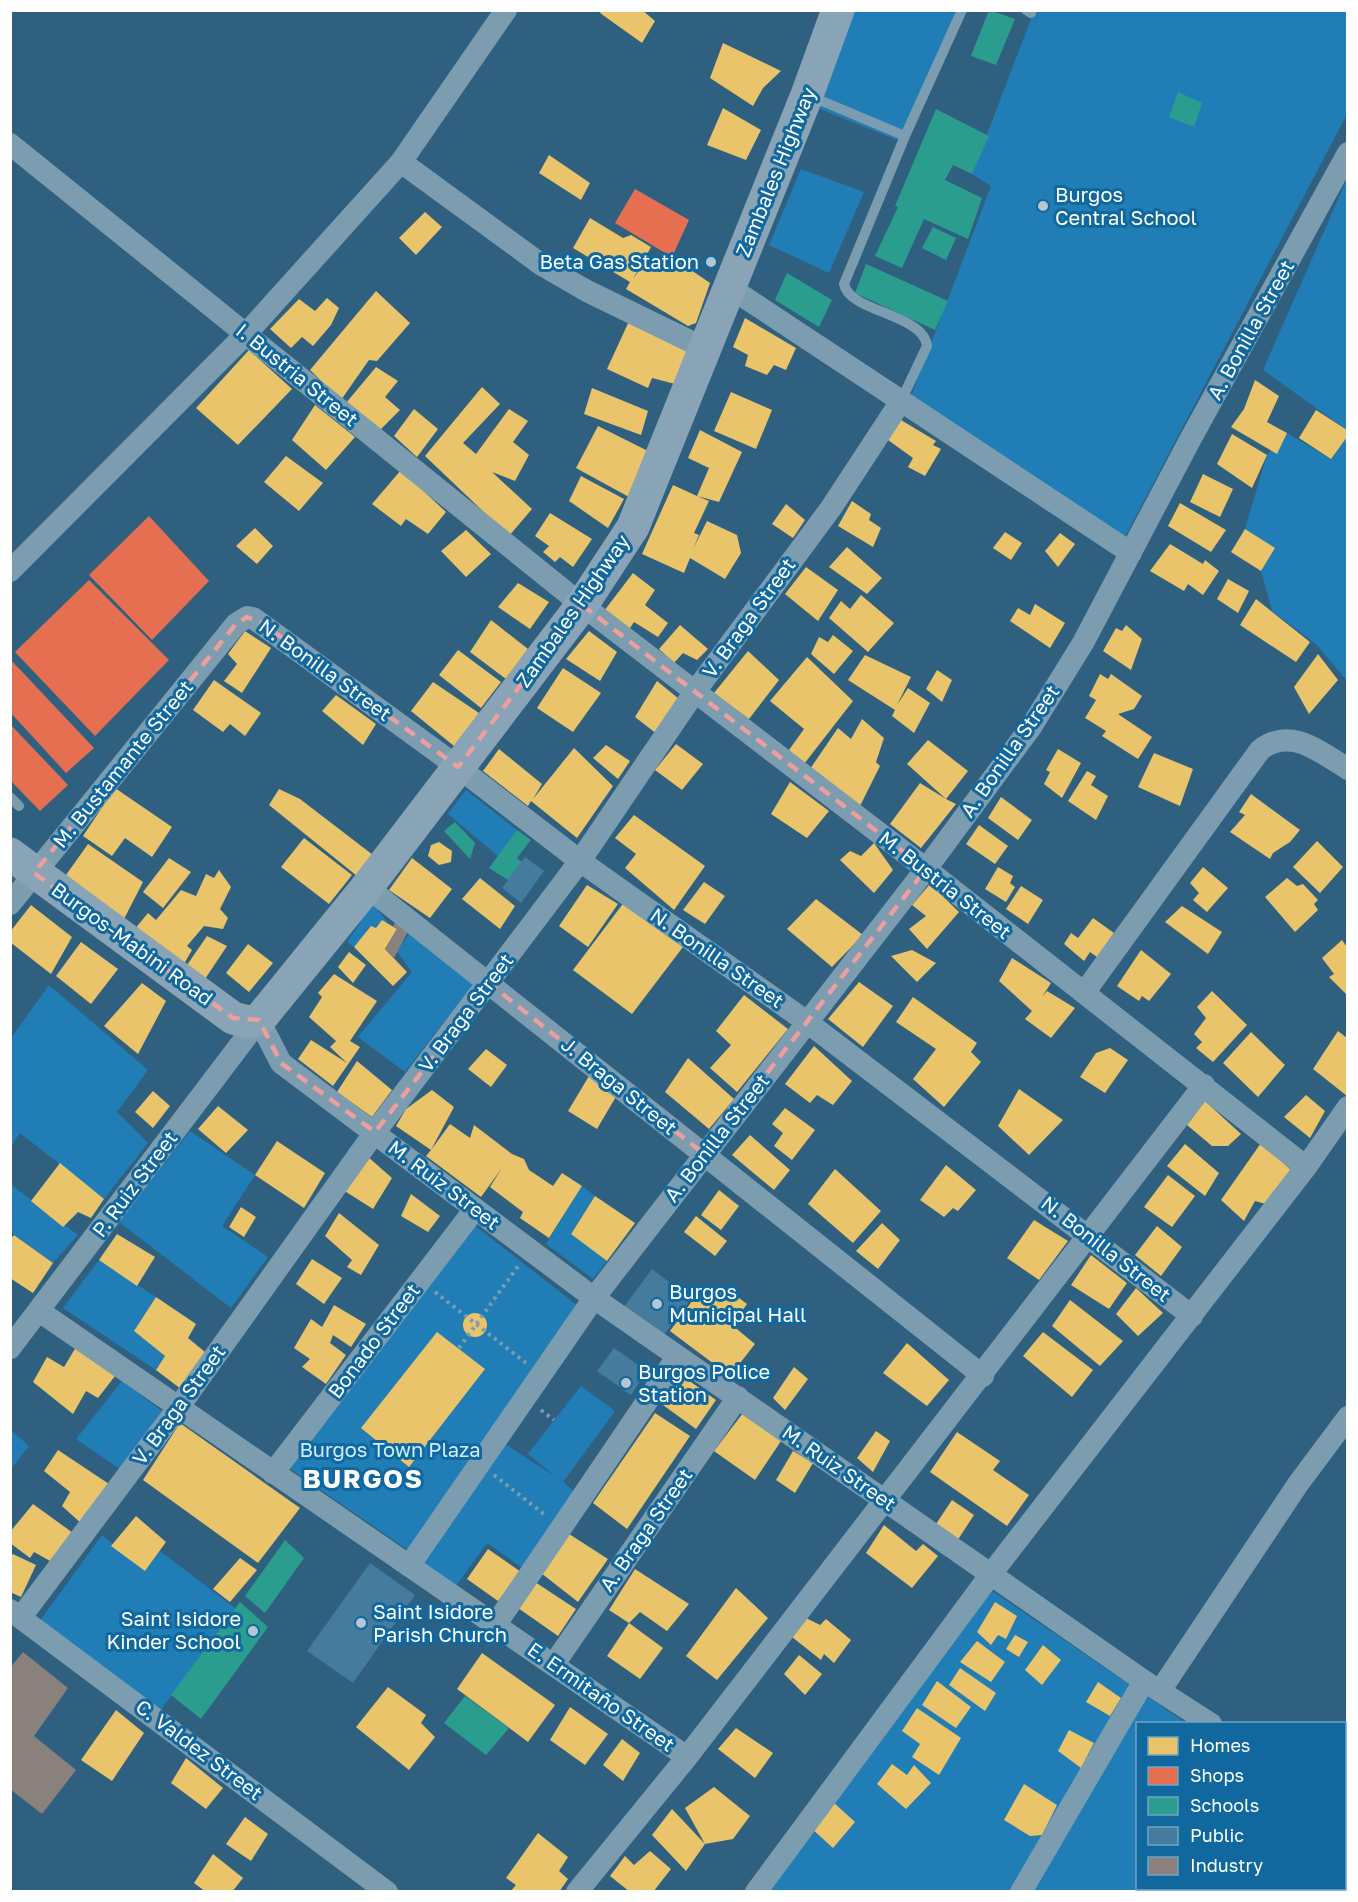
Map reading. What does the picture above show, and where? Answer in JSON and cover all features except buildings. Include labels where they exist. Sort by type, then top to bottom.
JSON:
[{"type":"main road","name":"Zambales Highway","points":[[259,1020],[367,887],[582,605],[633,527],[807,95],[838,10]]},
{"type":"main road","name":"Burgos-Mabini Road","points":[[22,863],[233,1018],[248,1022],[259,1020]]},
{"type":"street","points":[[10,570],[246,334],[400,162],[506,10]]},
{"type":"street","name":"I. Bustria Street","points":[[10,144],[582,605]]},
{"type":"street","name":"A. Bonilla Street","points":[[409,1566],[594,1298],[926,869],[1031,727],[1083,643],[1347,153]]},
{"type":"street","points":[[400,162],[542,265],[587,291],[706,349]]},
{"type":"street","points":[[729,288],[1131,553]]},
{"type":"street","name":"V. Braga Street","points":[[16,1614],[178,1408],[375,1132],[490,984],[580,861],[694,693],[831,508],[901,401]]},
{"type":"street","name":"M. Bustria Street","points":[[582,605],[926,869],[1306,1167]]},
{"type":"street","name":"N. Bonilla Street","points":[[236,624],[247,617],[262,623],[458,767],[580,861],[807,1022],[1192,1316]]},
{"type":"street","name":"M. Bustamante Street","points":[[10,904],[22,863],[236,624]]},
{"type":"street","points":[[1084,993],[1260,750],[1270,742],[1290,739],[1306,744],[1347,769]]},
{"type":"street","name":"J. Braga Street","points":[[367,887],[983,1376]]},
{"type":"street","name":"M. Ruiz Street","points":[[259,1020],[281,1063],[594,1298],[1152,1686],[1208,1722]]},
{"type":"street","name":"P. Ruiz Street","points":[[10,1348],[259,1020]]},
{"type":"street","points":[[577,1892],[687,1757],[886,1501],[1204,1085]]},
{"type":"street","points":[[756,1892],[991,1574],[1306,1167],[1347,1107]]},
{"type":"street","name":"Bonado Street","points":[[273,1473],[475,1209]]},
{"type":"street","name":"E. Ermitaño Street","points":[[39,1311],[687,1757]]},
{"type":"street","points":[[496,1624],[677,1357]]},
{"type":"street","name":"A. Braga Street","points":[[554,1664],[738,1397]]},
{"type":"street","points":[[1021,1892],[1152,1686],[1347,1417]]},
{"type":"street","name":"C. Valdez Street","points":[[16,1614],[387,1892]]},
{"type":"lane","points":[[901,401],[927,346],[926,341],[913,327],[850,295],[844,284],[905,136],[962,10]]},
{"type":"lane","points":[[807,95],[905,136]]},
{"type":"lane","points":[[10,797],[19,806]]},
{"type":"path","points":[[459,1348],[530,1250]]},
{"type":"path","points":[[420,1281],[541,1374]]},
{"type":"path","points":[[479,1464],[562,1527]]},
{"type":"highlighted area","points":[[582,605],[926,869],[704,1154],[490,984],[375,1132],[281,1063],[259,1020],[233,1018],[34,873],[236,624],[247,617],[262,623],[458,767]]},
{"type":"green space","points":[[853,11],[962,11],[902,142],[820,109]]},
{"type":"green space","name":"Burgos Central School","points":[[1034,11],[1347,11],[1347,114],[1124,539],[910,399],[991,186],[972,174]]},
{"type":"green space","points":[[801,169],[864,192],[829,273],[769,245]]},
{"type":"green space","points":[[1347,179],[1348,430],[1263,370]]},
{"type":"green space","points":[[1287,433],[1331,459],[1347,437],[1347,681],[1317,645],[1272,611],[1261,571],[1275,548],[1245,529],[1267,455]]},
{"type":"green space","points":[[466,790],[517,830],[499,857],[448,814]]},
{"type":"green space","points":[[373,904],[388,923],[382,921],[376,928],[371,926],[354,947],[347,942]]},
{"type":"green space","points":[[415,925],[480,976],[405,1072],[358,1037],[412,972],[397,951]]},
{"type":"green space","points":[[49,985],[148,1070],[117,1112],[148,1143],[104,1199],[20,1133],[11,1146],[11,1038]]},
{"type":"green space","points":[[190,1131],[255,1175],[222,1226],[268,1257],[231,1308],[119,1222]]},
{"type":"green space","points":[[10,1184],[78,1235],[53,1263],[11,1232]]},
{"type":"green space","points":[[582,1186],[595,1196],[571,1233],[607,1261],[593,1279],[546,1244]]},
{"type":"green space","name":"Burgos Town Plaza","points":[[473,1224],[578,1306],[408,1550],[286,1466]]},
{"type":"green space","points":[[99,1260],[156,1297],[134,1331],[165,1356],[156,1370],[63,1308]]},
{"type":"green space","points":[[122,1381],[162,1411],[120,1469],[76,1439]]},
{"type":"green space","points":[[581,1386],[615,1411],[563,1482],[581,1497],[530,1573],[487,1543],[456,1586],[422,1562],[505,1444],[556,1477],[528,1454]]},
{"type":"green space","points":[[11,1430],[29,1446],[11,1469]]},
{"type":"green space","points":[[102,1535],[145,1571],[160,1551],[235,1608],[158,1714],[39,1622]]},
{"type":"green space","points":[[982,1584],[1185,1722],[1136,1722],[1136,1890],[1346,1890],[1347,1834],[1347,1891],[755,1892]]},
{"type":"place","name":"Burgos Central School","points":[[1043,206]]},
{"type":"place","name":"Beta Gas Station","points":[[711,262]]},
{"type":"place","name":"Burgos Municipal Hall","points":[[657,1304]]},
{"type":"place","name":"Burgos Police Station","points":[[626,1383]]},
{"type":"place","name":"Saint Isidore Parish Church","points":[[361,1623]]},
{"type":"place","name":"Saint Isidore Kinder School","points":[[253,1631]]},
{"type":"district","name":"BURGOS","points":[[363,1479]]}]
